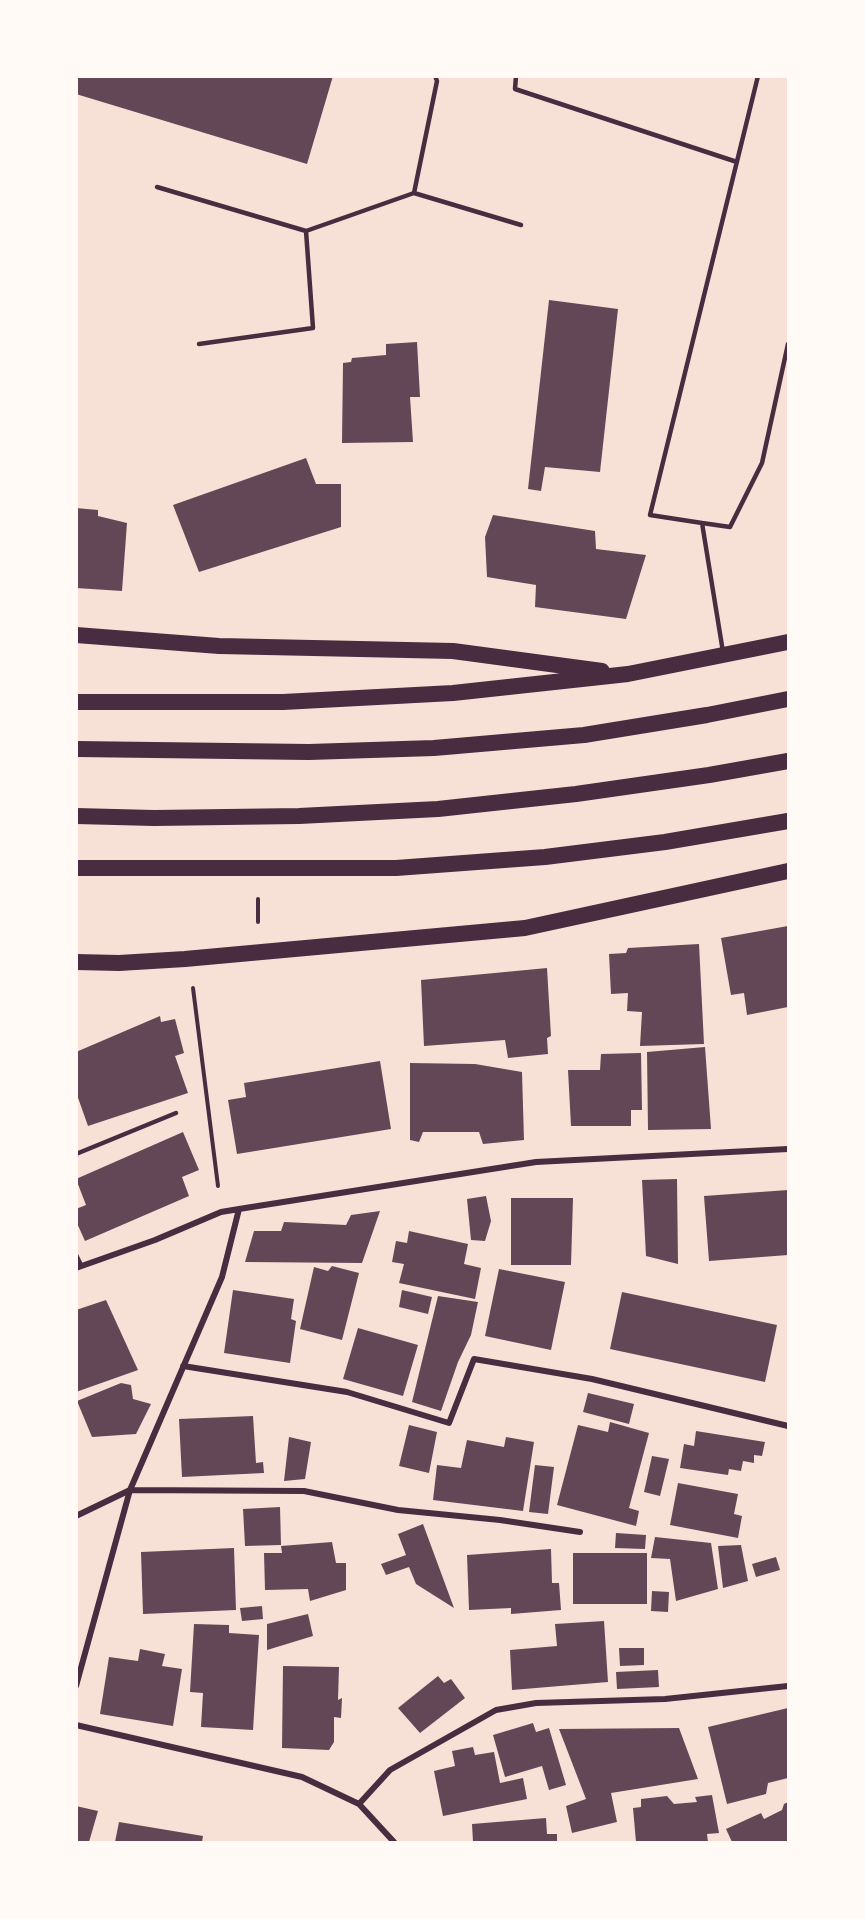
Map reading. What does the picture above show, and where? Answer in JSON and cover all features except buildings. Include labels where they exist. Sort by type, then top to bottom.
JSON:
[{"type":"highway","points":[[76,635],[219,646],[453,651],[628,674]]},
{"type":"highway","points":[[76,702],[283,702],[453,693],[628,674],[789,642]]},
{"type":"highway","points":[[76,749],[309,752],[434,748],[584,735],[707,716],[789,699]]},
{"type":"highway","points":[[76,816],[165,818],[299,816],[438,809],[576,794],[789,761]]},
{"type":"highway","points":[[76,868],[396,868],[567,854],[665,842],[789,821]]},
{"type":"highway","points":[[76,962],[119,963],[185,959],[525,928],[789,871]]},
{"type":"street","points":[[79,1267],[155,1240],[221,1212],[239,1209],[536,1162],[789,1149]]},
{"type":"street","points":[[76,1686],[130,1490],[222,1277],[239,1209]]},
{"type":"street","points":[[183,1366],[347,1392],[449,1423],[474,1359],[592,1379],[789,1426]]},
{"type":"street","points":[[76,1516],[130,1490],[304,1491],[398,1510],[500,1520],[580,1532]]},
{"type":"street","points":[[360,1804],[390,1770],[496,1710],[536,1703],[665,1699],[789,1686]]},
{"type":"street","points":[[76,1725],[302,1777],[360,1804],[394,1842]]},
{"type":"lane","points":[[414,193],[437,81],[435,76]]},
{"type":"lane","points":[[516,76],[515,89],[737,162]]},
{"type":"lane","points":[[758,76],[650,515],[730,527],[762,463],[789,344]]},
{"type":"lane","points":[[158,187],[306,231],[414,193],[521,225]]},
{"type":"lane","points":[[199,344],[313,328],[306,231]]},
{"type":"lane","points":[[702,523],[724,655]]},
{"type":"lane","points":[[76,1154],[176,1113]]},
{"type":"lane","points":[[76,1255],[79,1267]]},
{"type":"path","points":[[192,985],[221,1212]]}]
